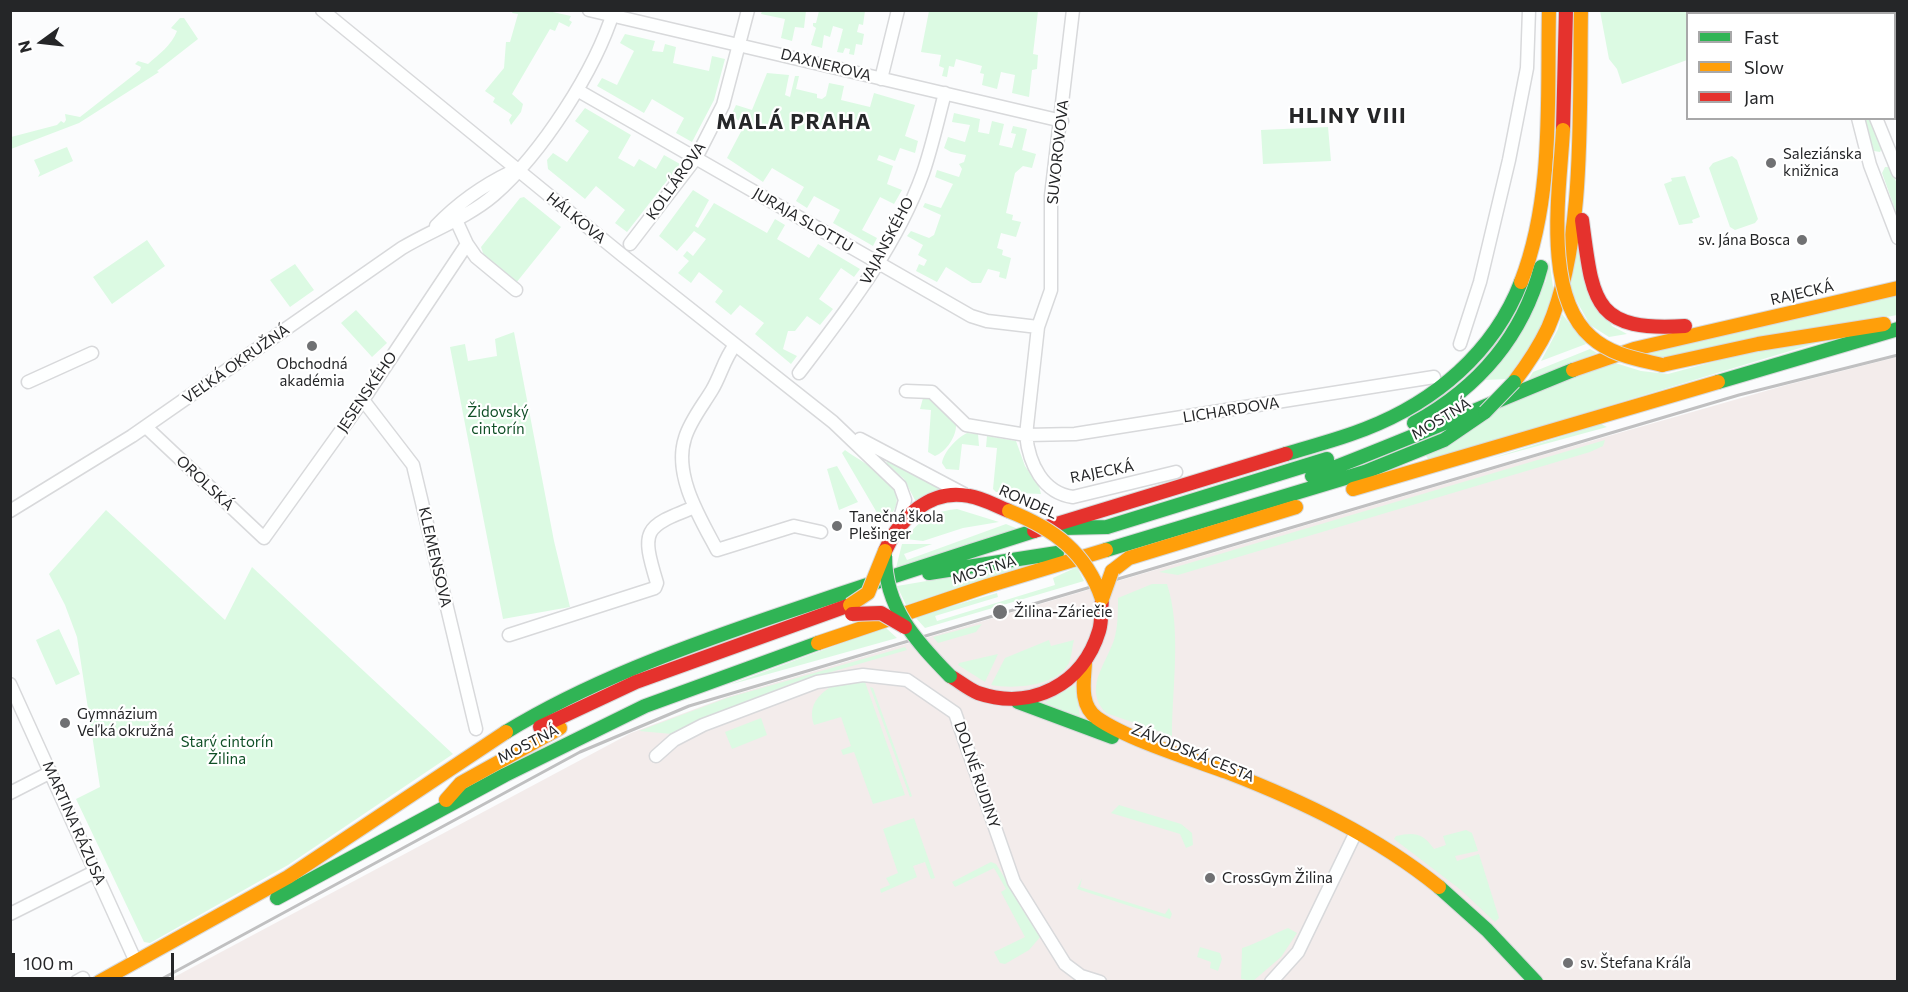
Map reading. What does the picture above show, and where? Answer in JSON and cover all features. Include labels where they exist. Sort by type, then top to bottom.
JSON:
[{"type":"main road","name":"MOSTNÁ","points":[[99,981],[288,877],[473,752],[561,700],[631,669],[700,642],[859,587],[1000,541],[1304,450],[1366,429],[1410,411],[1444,389],[1487,347],[1517,297],[1536,241],[1540,208],[1549,10]]},
{"type":"main road","points":[[1566,10],[1559,257],[1563,292],[1575,318],[1584,330],[1609,351],[1637,362],[1662,365],[1826,332],[1876,324],[1898,327]]},
{"type":"main road","name":"MOSTNÁ","points":[[123,981],[566,743],[645,706],[987,586],[1314,488],[1428,448],[1485,412],[1514,382],[1544,339],[1563,289],[1572,244],[1581,10]]},
{"type":"main road","points":[[1576,179],[1588,266],[1594,289],[1607,313],[1624,325],[1637,328],[1650,329],[1695,324],[1714,330]]},
{"type":"main road","points":[[1350,451],[1425,418],[1449,403],[1485,370],[1519,325],[1531,299],[1541,263],[1536,241]]},
{"type":"main road","name":"RAJECKÁ","points":[[1424,430],[1595,361],[1714,330],[1898,288]]},
{"type":"main road","points":[[1102,599],[1111,574],[1128,558],[1898,327]]},
{"type":"main road","points":[[1051,529],[1107,527],[1424,430]]},
{"type":"main road","points":[[859,587],[922,574],[1042,557],[1280,488],[1400,443],[1424,430]]},
{"type":"main road","points":[[1267,516],[1314,488],[1366,485]]},
{"type":"main road","name":"RONDEL","points":[[968,495],[1051,529],[1083,559],[1095,578],[1102,599],[1100,629],[1085,663],[1060,687],[1039,698],[1014,702],[979,695],[959,683],[905,627],[887,594],[885,551],[898,524],[927,503],[968,495]]},
{"type":"main road","points":[[434,813],[461,783],[558,728],[639,690],[811,624],[850,605],[866,595],[885,551]]},
{"type":"main road","points":[[288,877],[306,871],[488,756],[568,712],[636,682],[811,624],[868,610],[890,614],[905,627]]},
{"type":"main road","name":"ZÁVODSKÁ CESTA","points":[[1085,663],[1083,697],[1095,717],[1314,808],[1405,859],[1454,898],[1508,948],[1536,981]]},
{"type":"main road","name":"ZÁVODSKÁ CESTA","points":[[1014,702],[1086,726],[1309,818],[1356,832]]},
{"type":"street","name":"HÁLKOVA","points":[[322,10],[833,422],[900,486],[905,500],[898,524]]},
{"type":"street","name":"DAXNEROVA","points":[[589,10],[614,13],[1062,121]]},
{"type":"street","name":"KOLLÁROVA","points":[[630,244],[696,158],[723,105],[748,10]]},
{"type":"street","points":[[881,79],[898,10]]},
{"type":"street","name":"SUVOROVOVA","points":[[1026,435],[1038,327],[1051,290],[1051,196],[1062,121],[1073,10]]},
{"type":"street","points":[[1460,344],[1480,282],[1509,160],[1527,68],[1529,10]]},
{"type":"street","name":"VEĽKÁ OKRUŽNÁ","points":[[10,511],[146,427],[402,248],[434,229],[456,220],[494,195],[554,124],[577,90],[614,13]]},
{"type":"street","name":"JURAJA SLOTTU","points":[[577,90],[971,316],[987,321],[1038,327]]},
{"type":"street","name":"VAJANSKÉHO","points":[[799,373],[879,263],[922,173],[945,93]]},
{"type":"street","points":[[1859,120],[1870,165],[1897,237]]},
{"type":"street","points":[[1877,120],[1894,154],[1898,172]]},
{"type":"street","points":[[1870,165],[1894,154]]},
{"type":"street","name":"VEĽKÁ OKRUŽNÁ","points":[[434,229],[451,210],[486,184],[518,169]]},
{"type":"street","points":[[456,220],[476,257],[516,290]]},
{"type":"street","name":"JESENSKÉHO","points":[[264,538],[363,400],[467,244]]},
{"type":"street","points":[[735,345],[727,355],[716,382],[685,436],[682,452],[683,470],[695,507],[717,550],[794,526],[821,532]]},
{"type":"street","points":[[28,382],[92,352]]},
{"type":"street","name":"LICHARDOVA","points":[[1026,435],[1075,434],[1434,377]]},
{"type":"street","points":[[906,391],[932,392],[966,425],[1026,435]]},
{"type":"street","name":"KLEMENSOVA","points":[[363,400],[413,465],[476,729]]},
{"type":"street","name":"HÁLKOVA","points":[[833,422],[881,452],[968,495]]},
{"type":"street","name":"OROLSKÁ","points":[[146,427],[264,538]]},
{"type":"street","name":"RAJECKÁ","points":[[1026,435],[1028,451],[1033,464],[1042,478],[1061,495],[1074,497],[1176,472]]},
{"type":"street","name":"VEĽKÁ OKRUŽNÁ","points":[[10,505],[36,496]]},
{"type":"street","points":[[509,635],[655,588],[657,583],[647,548],[650,531],[661,520],[695,507]]},
{"type":"street","name":"DOLNÉ RUDINY","points":[[657,756],[674,741],[704,724],[817,682],[863,675],[908,680],[955,713],[1014,882],[1065,964],[1081,976],[1100,981]]},
{"type":"street","name":"MARTINA RÁZUSA","points":[[10,684],[136,962]]},
{"type":"street","points":[[10,793],[51,772]]},
{"type":"street","points":[[1271,981],[1298,952],[1356,832]]},
{"type":"street","points":[[10,914],[96,871]]},
{"type":"shaded area","points":[[1897,357],[1897,981],[165,982],[631,733],[727,697],[1556,451],[1783,386]]},
{"type":"green space","points":[[513,11],[548,11],[571,16],[569,20],[572,22],[569,27],[559,22],[555,31],[550,29],[512,94],[523,104],[521,112],[511,125],[509,120],[512,115],[493,102],[495,98],[485,91],[504,68],[506,42],[510,42],[518,14],[512,13]]},
{"type":"green space","points":[[762,11],[806,11],[804,28],[795,27],[792,41],[781,38],[785,19],[761,14]]},
{"type":"green space","points":[[819,11],[865,11],[863,25],[859,24],[857,32],[864,34],[862,45],[856,44],[854,55],[849,54],[850,49],[845,48],[843,53],[837,52],[843,29],[833,26],[830,37],[824,35],[822,48],[811,45],[816,28],[813,23],[816,23]]},
{"type":"green space","points":[[929,11],[1038,11],[1033,54],[1038,55],[1037,69],[1032,70],[1029,97],[1012,93],[1015,75],[1001,72],[997,89],[982,85],[984,74],[980,73],[982,66],[956,59],[954,67],[949,66],[947,77],[942,76],[944,68],[939,66],[941,55],[921,52]]},
{"type":"green space","points":[[1600,11],[1705,12],[1686,12],[1686,60],[1622,84],[1617,69],[1609,59]]},
{"type":"green space","points":[[180,18],[184,18],[198,39],[157,71],[159,72],[79,123],[11,149],[11,137],[57,125],[61,121],[64,123],[65,114],[80,117],[140,70],[141,67],[135,64],[138,61],[148,64],[164,49],[172,41],[177,31],[171,28]]},
{"type":"green space","points":[[625,34],[655,41],[652,51],[663,52],[665,44],[676,47],[673,63],[709,71],[712,56],[725,59],[714,100],[692,142],[676,133],[684,118],[652,99],[644,113],[597,86],[602,78],[617,85],[634,51],[620,43]]},
{"type":"green space","points":[[767,73],[789,75],[785,95],[790,97],[795,76],[799,76],[796,89],[817,94],[817,98],[822,99],[826,96],[829,83],[844,86],[841,100],[870,107],[874,93],[915,105],[905,136],[918,141],[915,153],[900,148],[895,161],[879,155],[877,160],[893,166],[887,184],[902,190],[894,204],[880,197],[862,230],[877,238],[873,246],[833,223],[840,210],[814,196],[807,208],[796,201],[804,187],[772,168],[763,182],[727,158],[745,124],[731,116],[736,105],[752,110]]},
{"type":"green space","points":[[585,108],[631,135],[618,158],[634,167],[639,159],[656,169],[664,155],[680,164],[627,232],[615,223],[625,210],[596,186],[585,199],[548,169],[547,160],[553,153],[567,162],[589,131],[575,121]]},
{"type":"green space","points":[[954,113],[980,119],[978,132],[989,134],[992,121],[1004,124],[999,145],[1012,148],[1016,134],[1011,133],[1013,126],[1027,129],[1022,150],[1036,154],[1032,168],[1023,166],[1015,173],[1006,213],[1013,215],[1012,220],[1021,222],[1016,237],[1001,233],[997,248],[1003,250],[1002,255],[1011,258],[1006,279],[999,277],[1000,272],[988,269],[981,283],[972,283],[946,267],[937,282],[916,271],[919,264],[924,266],[927,260],[918,255],[923,245],[907,236],[911,231],[929,238],[934,235],[941,215],[923,207],[925,203],[941,208],[953,184],[935,177],[937,170],[959,177],[962,169],[959,164],[964,162],[966,155],[944,148],[948,137],[965,142],[970,125],[952,122]]},
{"type":"green space","points":[[1864,120],[1871,120],[1882,148],[1880,152],[1874,151]]},
{"type":"green space","points":[[1328,127],[1331,161],[1263,164],[1261,130]]},
{"type":"green space","points":[[67,147],[73,161],[38,177],[40,173],[34,160]]},
{"type":"green space","points":[[1732,156],[1737,160],[1758,219],[1755,223],[1735,230],[1730,227],[1709,168],[1713,163]]},
{"type":"green space","points":[[1885,167],[1890,167],[1897,184],[1897,215],[1882,173]]},
{"type":"green space","points":[[1685,176],[1700,217],[1692,220],[1693,223],[1679,225],[1664,184],[1672,181],[1671,178]]},
{"type":"green space","points":[[693,190],[709,200],[695,226],[698,228],[714,203],[767,233],[775,219],[785,225],[777,239],[809,258],[818,244],[860,269],[854,277],[841,268],[819,299],[833,309],[820,325],[807,316],[795,331],[788,331],[783,349],[797,356],[791,364],[755,334],[764,323],[740,305],[731,315],[715,302],[723,291],[699,272],[691,283],[678,273],[689,261],[683,256],[687,251],[693,256],[706,239],[694,231],[677,251],[659,236]]},
{"type":"green space","points":[[524,197],[561,227],[516,283],[484,256],[481,247],[520,198]]},
{"type":"green space","points":[[147,240],[165,266],[112,304],[93,277]]},
{"type":"green space","points":[[1577,242],[1612,326],[1627,334],[1609,337],[1590,325],[1570,289]]},
{"type":"green space","points":[[1549,259],[1554,294],[1538,334],[1507,379],[1485,380],[1546,281]]},
{"type":"green space","points":[[295,264],[314,290],[290,307],[270,280]]},
{"type":"green space","points":[[1897,295],[1897,315],[1669,358],[1640,355]]},
{"type":"green space","points":[[356,310],[387,343],[372,357],[341,323]]},
{"type":"green space","points":[[1562,314],[1586,344],[1541,361],[1558,329]]},
{"type":"green space","name":"Židovský cintorín","points":[[514,332],[554,541],[570,607],[503,619],[450,347],[465,344],[468,361],[497,356],[495,339]]},
{"type":"green space","points":[[1833,338],[1429,460],[1426,456],[1504,406],[1612,362],[1641,371],[1668,374],[1757,350]]},
{"type":"green space","points":[[1590,349],[1597,353],[1528,380],[1533,372]]},
{"type":"green space","points":[[923,398],[932,399],[956,424],[955,434],[950,443],[935,456],[928,452],[931,410],[920,409]]},
{"type":"green space","points":[[1601,424],[1607,427],[1490,459]]},
{"type":"green space","points":[[967,433],[978,434],[979,446],[962,444],[959,470],[946,469],[942,463],[945,454],[959,438]]},
{"type":"green space","points":[[987,436],[1016,441],[1025,466],[1039,486],[1041,494],[996,492],[993,489],[997,448],[986,447]]},
{"type":"green space","points":[[1605,440],[1603,446],[1590,452],[1178,575],[1159,572]]},
{"type":"green space","points":[[845,450],[878,472],[895,490],[897,500],[894,511],[883,523],[842,453]]},
{"type":"green space","points":[[888,461],[946,489],[916,502],[904,479],[886,463]]},
{"type":"green space","points":[[837,466],[858,502],[839,510],[827,469]]},
{"type":"green space","points":[[957,509],[999,522],[963,528],[923,541],[906,539],[928,518],[941,512]]},
{"type":"green space","name":"Starý cintorín Žilina","points":[[106,510],[225,620],[252,567],[453,754],[288,865],[150,943],[144,942],[76,799],[100,787],[77,637],[65,605],[49,574]]},
{"type":"green space","points":[[1006,524],[1018,529],[896,568],[902,544],[932,544],[904,554],[907,560]]},
{"type":"green space","points":[[1033,563],[906,605],[897,586]]},
{"type":"green space","points":[[1077,567],[1084,581],[925,628],[915,617],[997,593],[998,597],[935,616],[937,621],[1055,585],[1053,578]]},
{"type":"green space","points":[[1152,584],[1167,584],[1172,602],[1175,659],[1172,736],[1106,713],[1096,695],[1098,677],[1115,635],[1118,598]]},
{"type":"green space","points":[[982,624],[976,632],[938,643],[933,637]]},
{"type":"green space","points":[[885,627],[897,638],[729,685]]},
{"type":"green space","points":[[59,629],[80,674],[56,685],[36,640]]},
{"type":"green space","points":[[1049,640],[1051,646],[1074,640],[1069,663],[1063,671],[1045,682],[1011,687],[991,685],[1005,658]]},
{"type":"green space","points":[[905,647],[907,650],[790,684],[672,734],[639,731],[727,698]]},
{"type":"green space","points":[[998,654],[985,682],[958,665],[959,663]]},
{"type":"green space","points":[[838,682],[865,682],[905,795],[873,804],[854,752],[843,755],[841,750],[851,746],[841,717],[814,725],[812,711],[814,705],[826,690]]},
{"type":"green space","points":[[1075,685],[1080,717],[1044,703]]},
{"type":"green space","points":[[870,687],[873,688],[912,796],[910,797]]},
{"type":"green space","points":[[761,718],[767,735],[732,749],[725,732]]},
{"type":"green space","points":[[1119,805],[1181,824],[1192,833],[1193,845],[1186,848],[1180,834],[1111,813]]},
{"type":"green space","points":[[914,818],[935,878],[931,879],[925,862],[913,866],[917,877],[881,893],[880,889],[890,885],[886,878],[898,873],[883,829]]},
{"type":"green space","points":[[1466,830],[1472,833],[1478,851],[1455,856],[1457,861],[1479,854],[1499,918],[1495,922],[1461,890],[1394,839],[1402,835],[1418,835],[1434,849],[1446,845],[1443,836]]},
{"type":"green space","points":[[991,862],[996,864],[1041,936],[1029,950],[1005,964],[1000,963],[994,952],[1025,937],[1001,892],[1006,889],[994,868],[955,887],[952,882]]},
{"type":"green space","points":[[1082,878],[1080,887],[1165,914],[1169,908],[1172,914],[1170,919],[1077,889]]},
{"type":"green space","points":[[1288,928],[1297,933],[1281,957],[1253,981],[1241,979],[1242,948]]},
{"type":"green space","points":[[1200,947],[1220,953],[1222,959],[1218,971],[1210,968],[1211,962],[1197,957]]},
{"type":"railway","points":[[156,982],[580,752],[689,706],[1739,395],[1898,355]]},
{"type":"traffic: fast","points":[[1414,423],[1458,394],[1494,358],[1522,316],[1533,293],[1541,267]]},
{"type":"traffic: fast","points":[[1286,454],[1336,439],[1391,418],[1438,389],[1459,372],[1495,331],[1521,282]]},
{"type":"traffic: fast","points":[[1718,382],[1898,329]]},
{"type":"traffic: fast","points":[[1312,476],[1573,370]]},
{"type":"traffic: fast","points":[[1485,412],[1514,382]]},
{"type":"traffic: fast","points":[[1106,550],[1365,472],[1444,440],[1485,412]]},
{"type":"traffic: fast","points":[[1063,528],[1107,527],[1327,459]]},
{"type":"traffic: fast","points":[[506,732],[569,697],[668,655],[802,607],[1034,531]]},
{"type":"traffic: fast","points":[[929,573],[1057,553]]},
{"type":"traffic: fast","points":[[885,556],[886,575],[897,608],[914,636],[950,676]]},
{"type":"traffic: fast","points":[[277,898],[505,775],[645,706],[818,643]]},
{"type":"traffic: fast","points":[[1018,702],[1112,737]]},
{"type":"traffic: fast","points":[[1439,887],[1487,930],[1536,982]]},
{"type":"traffic: slow","points":[[1521,282],[1532,250],[1544,182],[1547,148],[1549,10]]},
{"type":"traffic: slow","points":[[1514,382],[1548,328],[1560,293],[1569,255],[1578,172],[1581,10]]},
{"type":"traffic: slow","points":[[1563,130],[1558,239],[1560,268],[1566,295],[1576,318],[1591,337],[1599,343],[1625,355],[1662,365]]},
{"type":"traffic: slow","points":[[1573,370],[1634,349],[1898,288]]},
{"type":"traffic: slow","points":[[1662,365],[1758,344],[1884,324]]},
{"type":"traffic: slow","points":[[1353,489],[1718,382]]},
{"type":"traffic: slow","points":[[1112,571],[1129,558],[1296,507]]},
{"type":"traffic: slow","points":[[1009,511],[1054,534],[1066,544],[1087,568],[1102,599]]},
{"type":"traffic: slow","points":[[818,643],[987,586],[1106,550]]},
{"type":"traffic: slow","points":[[850,605],[868,593],[885,551]]},
{"type":"traffic: slow","points":[[1102,599],[1112,571]]},
{"type":"traffic: slow","points":[[1085,663],[1085,700],[1091,713],[1097,718],[1142,741],[1227,772],[1338,821],[1390,852],[1439,887]]},
{"type":"traffic: slow","points":[[446,800],[461,783],[560,728]]},
{"type":"traffic: slow","points":[[99,982],[288,877],[506,732]]},
{"type":"traffic: jam","points":[[1563,130],[1566,10]]},
{"type":"traffic: jam","points":[[1582,220],[1590,272],[1595,291],[1603,306],[1614,316],[1631,323],[1685,326]]},
{"type":"traffic: jam","points":[[1034,531],[1286,454]]},
{"type":"traffic: jam","points":[[885,551],[899,527],[918,508],[929,501],[955,495],[974,497],[1009,511]]},
{"type":"traffic: jam","points":[[950,676],[978,693],[998,698],[1035,696],[1052,689],[1068,679],[1081,666],[1091,650],[1100,627],[1102,599]]},
{"type":"traffic: jam","points":[[540,727],[636,682],[850,605]]},
{"type":"traffic: jam","points":[[852,614],[881,613],[905,627]]},
{"type":"place","name":"Saleziánska knižnica","points":[[1771,163]]},
{"type":"place","name":"sv. Jána Bosca","points":[[1802,240]]},
{"type":"place","name":"Obchodná akadémia","points":[[312,346]]},
{"type":"place","name":"Tanečná škola Plešinger","points":[[837,526]]},
{"type":"place","name":"Žilina-Záriečie","points":[[1000,612]]},
{"type":"place","name":"Gymnázium Veľká okružná","points":[[65,723]]},
{"type":"place","name":"CrossGym Žilina","points":[[1210,878]]},
{"type":"place","name":"sv. Štefana Kráľa","points":[[1568,963]]},
{"type":"district","name":"HLINY VIII","points":[[1348,116]]},
{"type":"district","name":"MALÁ PRAHA","points":[[794,122]]}]
